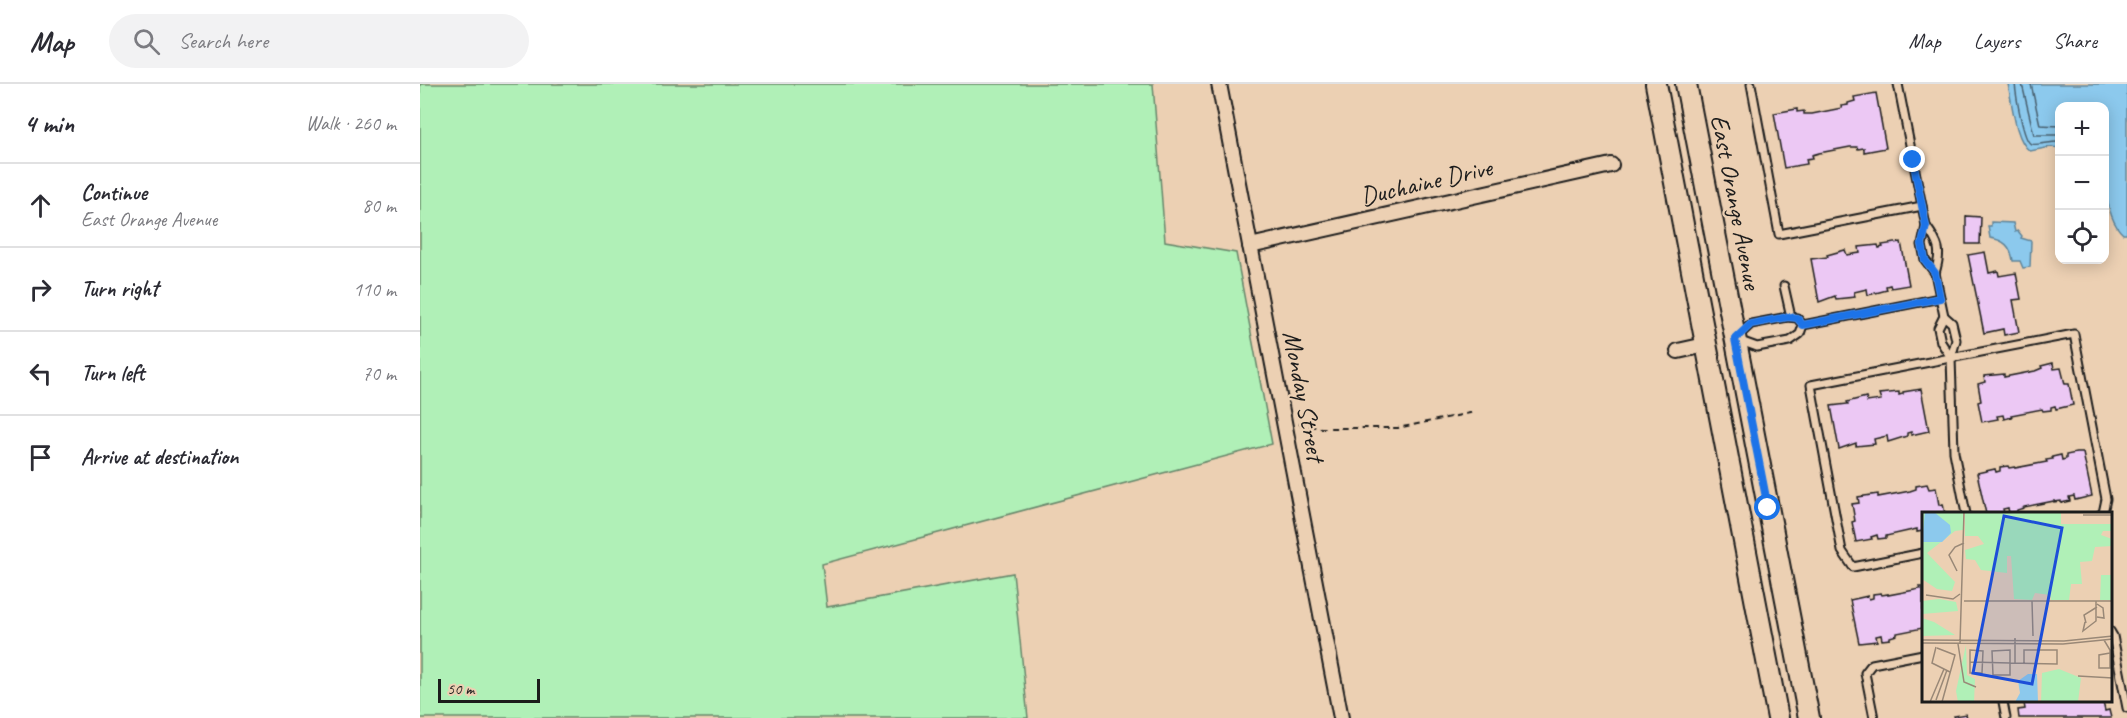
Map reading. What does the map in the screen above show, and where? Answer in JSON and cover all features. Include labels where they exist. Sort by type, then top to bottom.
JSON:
[{"type":"street","name":"Monday Street","points":[[1219,84],[1341,718]]},
{"type":"street","points":[[1656,84],[1778,718]]},
{"type":"street","name":"East Orange Avenue","points":[[1686,84],[1809,718]]},
{"type":"street","name":"Duchaine Drive","points":[[1250,246],[1611,165]]},
{"type":"street","points":[[1678,351],[1735,339]]},
{"type":"lane","points":[[1751,84],[1779,234],[1922,206]]},
{"type":"lane","points":[[1898,84],[1926,226],[1937,242],[1940,258],[1935,273]]},
{"type":"lane","points":[[1926,226],[1922,244],[1925,260],[1935,273],[1944,316],[1952,323],[1956,340],[1951,358],[1954,452],[1966,512]]},
{"type":"lane","points":[[1784,286],[1791,317]]},
{"type":"lane","points":[[1803,325],[1940,298]]},
{"type":"lane","points":[[1944,316],[1938,328],[1941,342],[1951,358]]},
{"type":"lane","points":[[1791,317],[1797,318],[1803,325],[1800,334],[1790,341],[1757,347],[1735,339],[1751,324],[1791,317]]},
{"type":"lane","points":[[1922,553],[1853,567],[1842,551],[1810,385],[2074,334],[2106,499],[2102,512]]},
{"type":"lane","points":[[2112,634],[2127,708]]},
{"type":"lane","points":[[1874,718],[1865,673],[1872,664],[1922,654]]},
{"type":"lane","points":[[2003,703],[2006,718]]},
{"type":"path","points":[[1284,421],[1321,428],[1398,428],[1475,412]]},
{"type":"green space","points":[[420,84],[1153,84],[1165,241],[1236,253],[1272,444],[822,564],[827,607],[1013,573],[1028,718],[420,718]]},
{"type":"water","points":[[2008,84],[2127,84],[2127,234],[2123,234],[2115,224],[2109,209],[2109,102],[2055,102],[2055,148],[2030,151],[2021,139]]},
{"type":"water","points":[[1991,222],[2013,223],[2015,232],[2018,231],[2021,238],[2031,241],[2030,267],[2023,268],[2020,261],[2013,261],[2011,251],[2006,245],[1990,238],[1988,226],[1991,226]]},
{"type":"building","points":[[1876,93],[1886,148],[1864,152],[1864,148],[1850,147],[1819,153],[1812,155],[1813,158],[1806,159],[1807,164],[1784,168],[1774,113],[1797,109],[1797,112],[1804,111],[1804,114],[1812,114],[1842,108],[1841,106],[1855,101],[1854,97]]},
{"type":"building","points":[[1966,216],[1981,217],[1980,244],[1966,244]]},
{"type":"building","points":[[1901,242],[1909,285],[1891,288],[1890,285],[1886,286],[1887,290],[1868,295],[1867,289],[1854,292],[1855,297],[1836,299],[1835,296],[1819,302],[1811,259],[1828,257],[1827,255],[1845,250],[1847,255],[1860,253],[1859,247],[1878,245],[1879,248],[1883,247],[1882,245]]},
{"type":"building","points":[[1985,252],[1989,273],[1998,271],[1999,276],[2016,273],[2021,299],[2013,300],[2019,332],[2004,335],[2003,329],[1984,333],[1968,255]]},
{"type":"building","points":[[2053,363],[2054,369],[2061,368],[2065,384],[2069,384],[2073,405],[2056,409],[2055,406],[2051,407],[2051,410],[2043,411],[2042,409],[2011,415],[2012,417],[2004,419],[2003,415],[1997,416],[1998,419],[1982,422],[1978,402],[1981,401],[1978,384],[1985,382],[1984,376],[2004,374],[2004,377],[2035,371],[2042,368],[2041,366]]},
{"type":"building","points":[[1921,389],[1929,431],[1911,435],[1911,432],[1907,433],[1907,436],[1888,442],[1887,436],[1874,439],[1875,444],[1856,446],[1856,443],[1839,449],[1831,406],[1848,404],[1847,402],[1866,397],[1867,402],[1881,400],[1879,394],[1899,392],[1899,395],[1903,392]]},
{"type":"building","points":[[2083,453],[2092,496],[2075,500],[2074,496],[2069,497],[2070,501],[2061,503],[2061,501],[2054,501],[2024,507],[2017,512],[2009,512],[2008,508],[2003,509],[2004,512],[1986,512],[1977,473],[1995,469],[1996,472],[2000,471],[2000,467],[2015,468],[2047,462],[2046,460],[2053,459],[2052,457],[2061,455],[2062,460],[2066,459],[2066,455]]},
{"type":"building","points":[[1927,484],[1929,489],[1936,488],[1939,505],[1943,504],[1945,512],[1922,512],[1922,531],[1917,532],[1917,529],[1878,539],[1877,535],[1871,537],[1872,539],[1856,542],[1852,522],[1855,521],[1852,504],[1859,503],[1858,497],[1878,494],[1878,497],[1910,491],[1916,489],[1916,486]]},
{"type":"building","points":[[1919,587],[1922,587],[1922,628],[1897,633],[1890,639],[1882,640],[1881,635],[1876,636],[1877,641],[1859,643],[1850,600],[1868,596],[1869,599],[1873,598],[1873,594],[1888,595],[1920,589]]},
{"type":"building","points":[[2024,703],[2103,703],[2105,711],[2109,710],[2111,718],[2019,718],[2018,710],[2025,709]]},
{"type":"building","points":[[1966,714],[1967,718],[1955,718],[1954,716]]},
{"type":"route","points":[[1768,508],[1735,339],[1751,324],[1788,317],[1797,318],[1803,325],[1940,298],[1935,273],[1925,260],[1922,244],[1926,226],[1913,160]]}]
